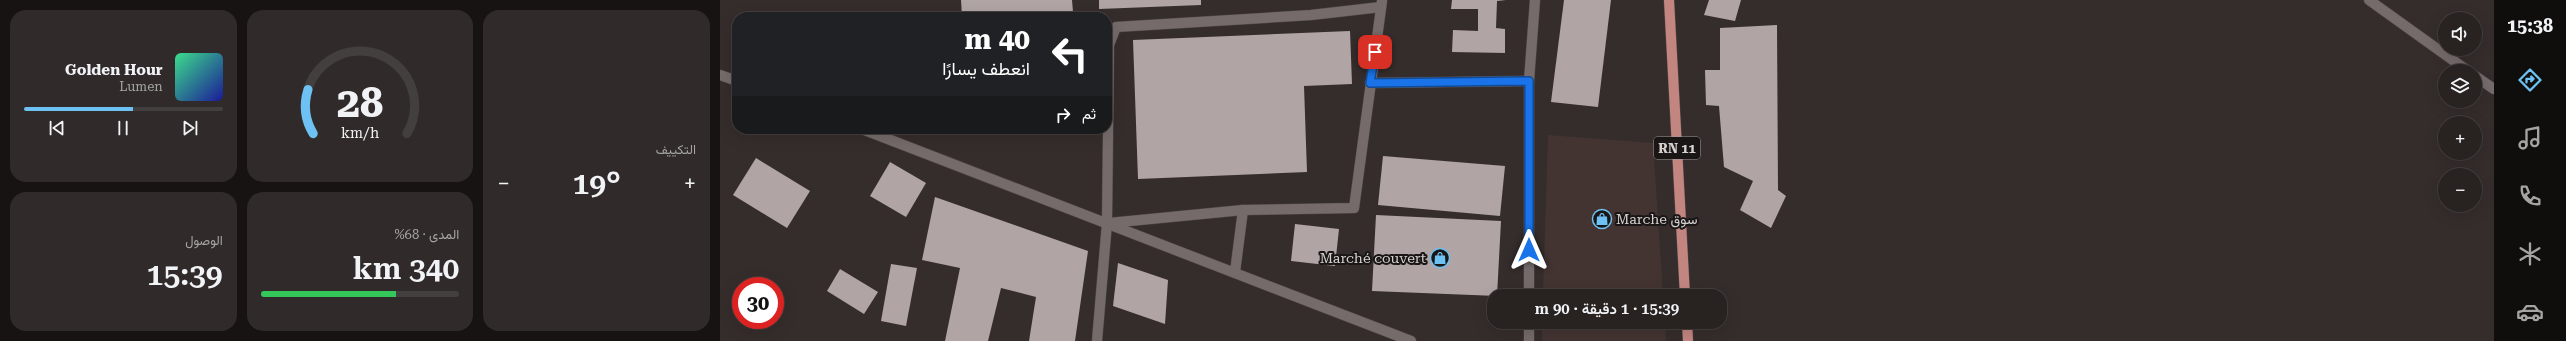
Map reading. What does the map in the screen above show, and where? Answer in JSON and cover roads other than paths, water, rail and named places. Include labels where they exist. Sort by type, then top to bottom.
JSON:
[{"type":"main road","name":"RN 11","points":[[1669,0],[1685,289]]},
{"type":"main road","points":[[1687,329],[1688,341]]},
{"type":"street","points":[[1529,289],[1529,81],[1535,0]]},
{"type":"street","points":[[2369,0],[2458,64]]},
{"type":"street","points":[[1107,223],[1243,210],[1354,208],[1381,3],[1311,15],[1116,27],[1112,37]]},
{"type":"street","points":[[720,75],[732,79]]},
{"type":"street","points":[[1370,83],[1529,81]]},
{"type":"street","points":[[2482,81],[2494,89]]},
{"type":"street","points":[[875,134],[1411,341]]},
{"type":"street","points":[[1097,341],[1107,223],[1108,134]]},
{"type":"street","points":[[1235,272],[1243,210]]},
{"type":"street","points":[[1529,329],[1529,341]]},
{"type":"place","name":"Marche سوق","points":[[1602,219]]},
{"type":"place","name":"Marché couvert","points":[[1440,258]]}]
